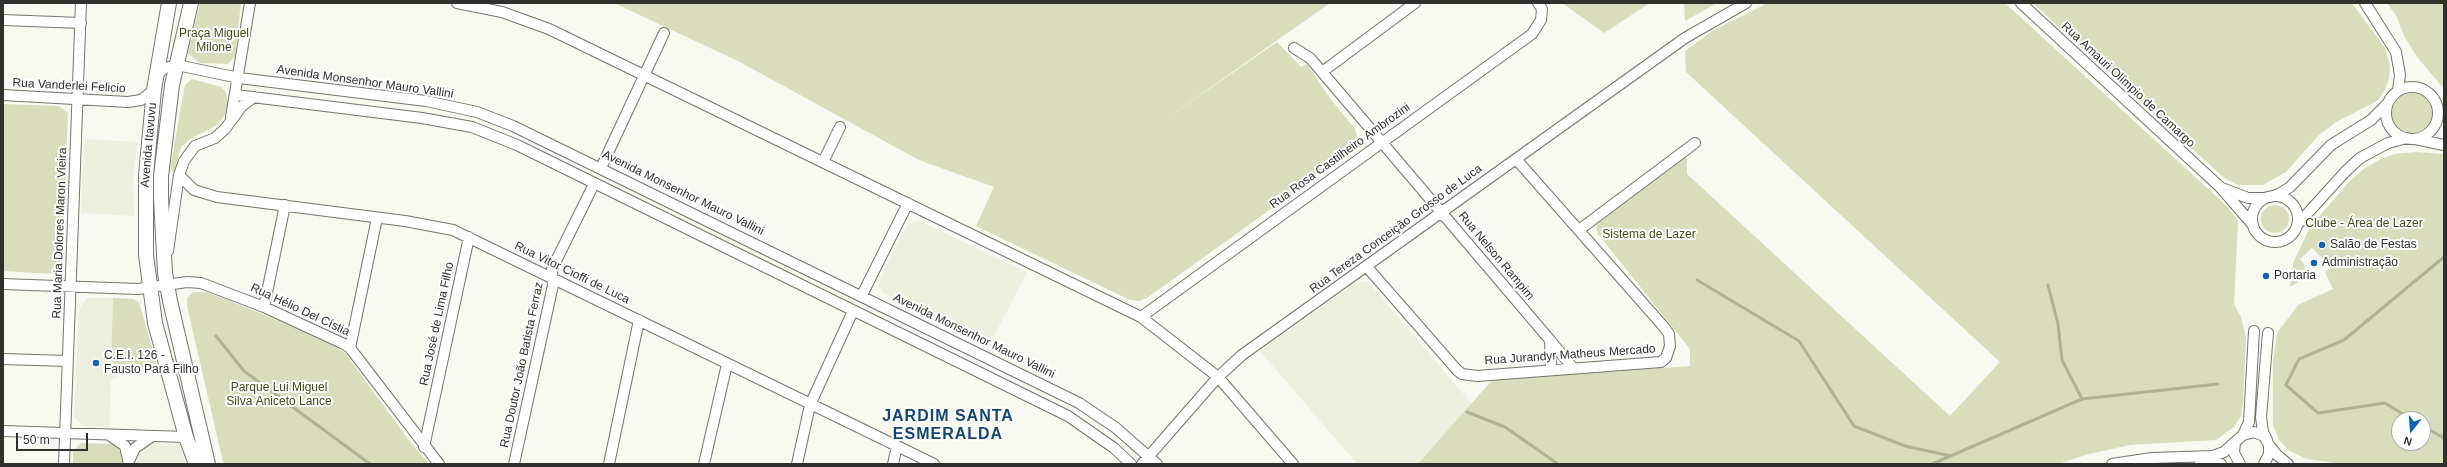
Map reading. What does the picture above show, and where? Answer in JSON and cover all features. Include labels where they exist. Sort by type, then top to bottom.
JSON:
[{"type":"main road","name":"Avenida Itavuvu","points":[[169,3],[154,90],[146,175],[145,228],[149,287],[161,349],[186,437],[196,464]]},
{"type":"main road","name":"Avenida Itavuvu","points":[[191,3],[176,65],[162,176],[166,279],[208,464]]},
{"type":"main road","points":[[186,437],[196,443],[208,464]]},
{"type":"street","name":"Rua Maria Dolores Maron Vieira","points":[[64,464],[81,3]]},
{"type":"street","points":[[230,123],[239,78],[250,3]]},
{"type":"street","points":[[457,3],[503,8],[549,29],[1141,317],[1218,377],[1292,464]]},
{"type":"street","points":[[1322,72],[1415,3]]},
{"type":"street","name":"Rua Tereza Conceição Grosso de Luca","points":[[1142,464],[1218,377],[1242,355],[1441,211],[1685,38],[1746,3]]},
{"type":"street","name":"Rua Amauri Olímpio de Camargo","points":[[2021,3],[2218,186],[2253,226]]},
{"type":"street","points":[[2365,3],[2396,52],[2400,75],[2398,91]]},
{"type":"street","name":"Rua Rosa Castilheiro Ambrozini","points":[[1141,317],[1380,142],[1532,34],[1539,26],[1540,6]]},
{"type":"street","points":[[3,20],[81,23]]},
{"type":"street","points":[[601,168],[664,33]]},
{"type":"street","name":"Rua Nelson Rampim","points":[[1294,48],[1310,58],[1573,368]]},
{"type":"street","points":[[157,74],[165,68],[176,65]]},
{"type":"street","name":"Avenida Monsenhor Mauro Vallini","points":[[176,65],[239,78],[426,102],[477,112],[513,126],[862,295],[1079,403],[1116,428],[1149,456],[1156,464]]},
{"type":"street","points":[[2433,98],[2438,113],[2436,124],[2428,133],[2388,143],[2360,158],[2344,172],[2297,225],[2289,237],[2275,242],[2261,237],[2253,226],[2252,217],[2255,208],[2268,197],[2279,194],[2290,187],[2331,145],[2371,120],[2398,91],[2407,88],[2417,88],[2426,91],[2444,108]]},
{"type":"street","name":"Rua Vanderlei Felicio","points":[[3,95],[128,102],[141,100],[154,90]]},
{"type":"street","points":[[236,95],[422,118],[472,127],[517,145],[1068,416],[1114,448],[1131,464]]},
{"type":"street","points":[[3,284],[138,289],[149,287],[166,279],[179,175],[190,151],[220,134],[242,106],[254,97]]},
{"type":"street","points":[[2389,101],[2386,117],[2390,127],[2397,134],[2410,138],[2444,144]]},
{"type":"street","points":[[823,162],[840,127]]},
{"type":"street","points":[[1516,159],[1579,230],[1695,143]]},
{"type":"street","name":"Rua Vitor Cioffi de Luca","points":[[179,175],[189,187],[208,195],[437,226],[469,237],[810,405],[934,464]]},
{"type":"street","name":"Rua Doutor João Batista Ferraz","points":[[514,464],[553,285],[552,269],[594,184]]},
{"type":"street","name":"Rua Amauri Olímpio de Camargo","points":[[2218,186],[2248,198],[2268,197]]},
{"type":"street","points":[[2268,197],[2283,198],[2292,204],[2298,214],[2297,225]]},
{"type":"street","points":[[862,295],[908,203]]},
{"type":"street","points":[[264,307],[285,205]]},
{"type":"street","points":[[347,346],[355,331],[377,218]]},
{"type":"street","name":"Rua Jurandyr Matheus Mercado","points":[[1367,266],[1462,374],[1477,376],[1573,368],[1655,364],[1666,358],[1670,346],[1668,334],[1664,327],[1579,230]]},
{"type":"street","name":"Rua José de Lima Filho","points":[[424,447],[469,237]]},
{"type":"street","name":"Rua Hélio Del Cístia","points":[[166,279],[201,283],[264,307],[347,346],[424,447],[439,464]]},
{"type":"street","points":[[797,464],[810,405],[853,311]]},
{"type":"street","points":[[609,464],[639,320]]},
{"type":"street","points":[[2112,464],[2152,458],[2182,458],[2219,454],[2243,435],[2249,422],[2254,331]]},
{"type":"street","points":[[2268,334],[2261,417],[2263,432],[2277,456],[2288,464]]},
{"type":"street","points":[[1550,340],[1551,370]]},
{"type":"street","points":[[3,359],[67,361]]},
{"type":"street","points":[[704,464],[727,364]]},
{"type":"street","name":"Rua José de Lima Filho","points":[[414,434],[430,416]]},
{"type":"street","points":[[3,431],[186,437]]},
{"type":"street","points":[[2243,435],[2254,432],[2268,442],[2270,454],[2264,464]]},
{"type":"street","points":[[109,435],[125,446],[129,462]]},
{"type":"street","points":[[129,462],[135,448],[151,437]]},
{"type":"street","points":[[2235,442],[2234,453],[2240,464]]},
{"type":"street","points":[[893,464],[897,446]]},
{"type":"street","points":[[2182,458],[2221,464]]},
{"type":"shaded area","points":[[84,139],[138,142],[133,178],[134,216],[81,213]]},
{"type":"shaded area","points":[[919,221],[1027,272],[990,344],[883,293],[879,286],[881,277],[905,228],[910,223]]},
{"type":"shaded area","points":[[1363,281],[1370,284],[1472,404],[1419,464],[1357,464],[1260,351],[1353,285]]},
{"type":"shaded area","name":"C.E.I. 126 - Fausto Pará Filho","points":[[87,298],[113,298],[111,361],[117,364],[120,370],[117,377],[111,380],[109,427],[82,426],[74,416],[79,309]]},
{"type":"shaded area","points":[[147,443],[182,445],[190,464],[134,464],[136,452]]},
{"type":"green space","name":"Praça Miguel Milone","points":[[200,3],[241,3],[235,56],[228,64],[200,63],[188,53]]},
{"type":"green space","points":[[614,3],[1330,3],[1156,126],[1277,42],[1301,67],[1307,64],[1329,97],[1355,129],[1358,141],[1353,150],[1147,298],[1139,301],[1130,300],[976,226],[994,187],[919,160],[738,61]]},
{"type":"green space","points":[[1562,3],[1650,3],[1604,33]]},
{"type":"green space","points":[[1684,3],[1717,3],[1685,21]]},
{"type":"green space","name":"Sistema de Lazer","points":[[1768,3],[2005,3],[2228,207],[2238,221],[2234,304],[2241,317],[2246,338],[2243,403],[2241,416],[2234,427],[2216,440],[2130,445],[2089,454],[2058,464],[1418,464],[1493,379],[1690,366],[1690,349],[1598,234],[1596,228],[1598,222],[1687,156],[1687,174],[1950,416],[2000,362],[1686,72],[1685,51],[1714,30]]},
{"type":"green space","points":[[2033,3],[2352,3],[2385,48],[2390,65],[2389,78],[2385,90],[2377,101],[2336,122],[2318,136],[2286,172],[2263,185],[2238,185],[2223,177]]},
{"type":"green space","points":[[2387,3],[2444,3],[2444,89],[2418,58],[2404,36],[2397,17]]},
{"type":"green space","name":"Praça Miguel Milone","points":[[192,79],[221,87],[226,92],[228,105],[224,116],[217,125],[190,139],[181,147],[174,172],[170,169],[185,85]]},
{"type":"green space","points":[[2412,93],[2420,95],[2426,99],[2430,105],[2432,113],[2430,121],[2426,127],[2420,131],[2412,133],[2404,131],[2398,127],[2394,121],[2392,113],[2394,105],[2398,99],[2404,95]]},
{"type":"green space","points":[[3,104],[59,106],[68,113],[62,264],[59,270],[53,274],[3,271]]},
{"type":"green space","name":"Clube - Área de Lazer","points":[[2416,152],[2444,154],[2444,464],[2343,464],[2306,459],[2290,451],[2279,440],[2273,425],[2273,361],[2277,333],[2298,305],[2333,289],[2325,272],[2331,267],[2312,248],[2300,259],[2306,267],[2298,277],[2297,283],[2290,287],[2293,263],[2310,227],[2348,183],[2365,168],[2381,159],[2395,154]]},
{"type":"green space","points":[[2275,205],[2285,209],[2289,219],[2285,229],[2275,233],[2265,229],[2261,219],[2265,209]]},
{"type":"green space","name":"Parque Lui Miguel Silva Aniceto Lance","points":[[193,292],[206,292],[228,300],[327,341],[345,353],[408,439],[429,464],[226,464],[223,462],[187,306],[187,298]]},
{"type":"green space","points":[[113,298],[133,299],[139,302],[157,365],[119,375],[119,367],[111,361]]},
{"type":"green space","points":[[81,443],[114,444],[122,453],[122,464],[73,464],[73,451]]},
{"type":"waterway","points":[[2398,411],[2385,403],[2318,413],[2286,385],[2299,359],[2344,340],[2444,257]]},
{"type":"waterway","points":[[1697,280],[1799,341],[1854,426],[1905,446],[1951,456]]},
{"type":"waterway","points":[[2048,285],[2058,324],[2062,360],[2082,399]]},
{"type":"waterway","points":[[216,336],[244,371],[370,464]]},
{"type":"waterway","points":[[1932,464],[2082,399],[2218,384]]},
{"type":"waterway","points":[[1467,412],[1505,427],[1558,464]]},
{"type":"waterway","points":[[2431,431],[2444,438]]},
{"type":"place","name":"Salão de Festas","points":[[2322,245]]},
{"type":"place","name":"Administração","points":[[2314,263]]},
{"type":"place","name":"Portaria","points":[[2266,276]]},
{"type":"place","name":"C.E.I. 126 - Fausto Pará Filho","points":[[96,363]]},
{"type":"district","name":"JARDIM SANTA ESMERALDA","points":[[948,426]]}]
